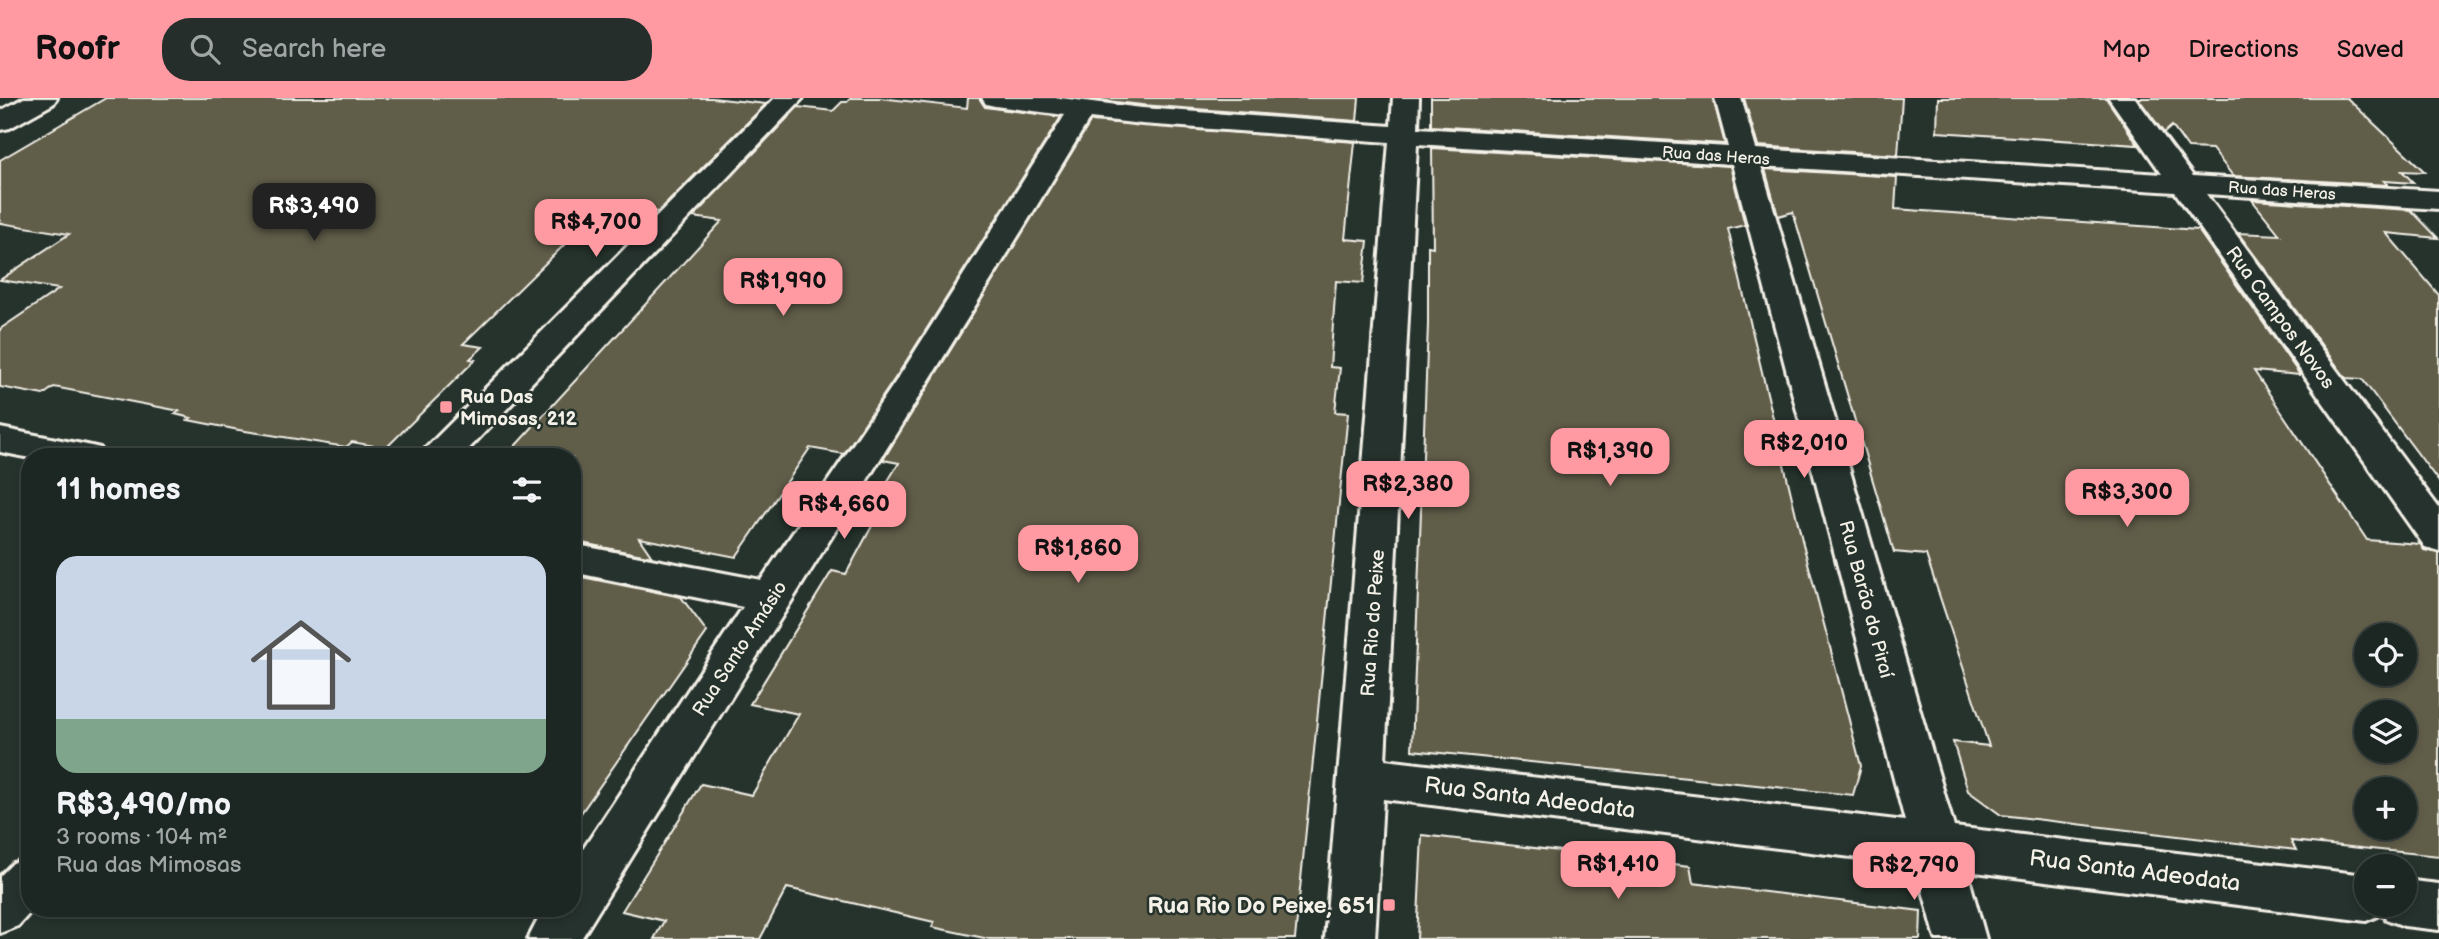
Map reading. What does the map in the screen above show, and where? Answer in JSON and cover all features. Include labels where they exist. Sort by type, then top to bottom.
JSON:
[{"type":"street","points":[[0,122],[44,98]]},
{"type":"street","points":[[448,448],[790,98]]},
{"type":"street","name":"Rua das Heras","points":[[995,98],[1142,116],[1405,116],[1746,157],[2439,200]]},
{"type":"street","name":"Rua Barão do Piraí","points":[[1728,98],[1961,939]]},
{"type":"street","name":"Rua Campos Novos","points":[[2122,98],[2439,537]]},
{"type":"street","name":"Rua Santo Amásio","points":[[581,895],[771,597],[917,376],[1082,109]]},
{"type":"street","name":"Rua Rio do Peixe","points":[[1350,939],[1405,116]]},
{"type":"street","points":[[0,440],[41,448]]},
{"type":"street","points":[[581,560],[771,597]]},
{"type":"street","name":"Rua Santa Adeodata","points":[[1362,777],[2354,897]]},
{"type":"street","points":[[0,910],[21,888]]},
{"type":"street","points":[[2417,904],[2439,907]]},
{"type":"street","name":"Rua Santo Amásio","points":[[553,939],[567,917]]},
{"type":"building","points":[[106,98],[712,98],[766,104],[658,212],[605,205],[463,344],[483,347],[470,359],[475,360],[386,448],[352,442],[346,447],[239,430],[188,420],[191,418],[175,414],[180,411],[54,387],[43,395],[0,387],[0,329],[59,289],[0,280],[69,234],[0,223],[0,160]]},
{"type":"building","points":[[851,98],[880,98],[967,108],[968,98],[979,98],[985,107],[1061,117],[900,371],[844,454],[810,448],[736,557],[639,538],[652,557],[581,543],[581,448],[513,448],[722,221],[693,217],[798,107],[833,111],[842,102]]},
{"type":"building","points":[[1082,98],[1359,98],[1357,121]]},
{"type":"building","points":[[1431,98],[1713,98],[1725,144],[1431,126]]},
{"type":"building","points":[[1744,98],[1902,98],[1898,155],[1758,146]]},
{"type":"building","points":[[1938,98],[2106,98],[2138,145],[1937,132]]},
{"type":"building","points":[[2138,98],[2347,98],[2425,172],[2402,171],[2414,183],[2384,181],[2388,185],[2233,176],[2212,149],[2188,148],[2172,126],[2164,133]]},
{"type":"building","points":[[1091,121],[1355,142],[1345,239],[1368,241],[1363,283],[1336,281],[1330,367],[1340,368],[1335,412],[1348,413],[1295,939],[989,939],[932,927],[934,922],[787,888],[760,939],[654,939],[664,921],[622,911],[701,784],[752,795],[799,714],[750,704],[832,571],[846,574],[892,489],[884,487],[899,463],[883,460]]},
{"type":"building","points":[[1432,148],[1730,166],[1745,225],[1728,229],[1802,540],[1861,766],[1853,795],[1412,750],[1428,324],[1428,246],[1433,247]]},
{"type":"building","points":[[1765,169],[1897,177],[1895,209],[2198,230],[2300,375],[2254,371],[2367,540],[2420,544],[2424,550],[2439,553],[2439,856],[2291,841],[2296,850],[2001,815],[1968,791],[1953,742],[1989,746],[1926,555],[1894,552],[1793,212],[1778,216]]},
{"type":"building","points":[[2252,200],[2411,210],[2438,238],[2386,233],[2439,295],[2439,482],[2362,379],[2346,378],[2238,233],[2280,235]]},
{"type":"building","points":[[581,577],[681,597],[707,632],[581,813]]},
{"type":"building","points":[[1422,835],[1690,866],[1693,883],[1921,911],[1920,939],[1417,939]]},
{"type":"place","name":"Rua Das Mimosas, 212","points":[[446,407]]},
{"type":"place","name":"Rua Rio Do Peixe, 651","points":[[1389,905]]}]
